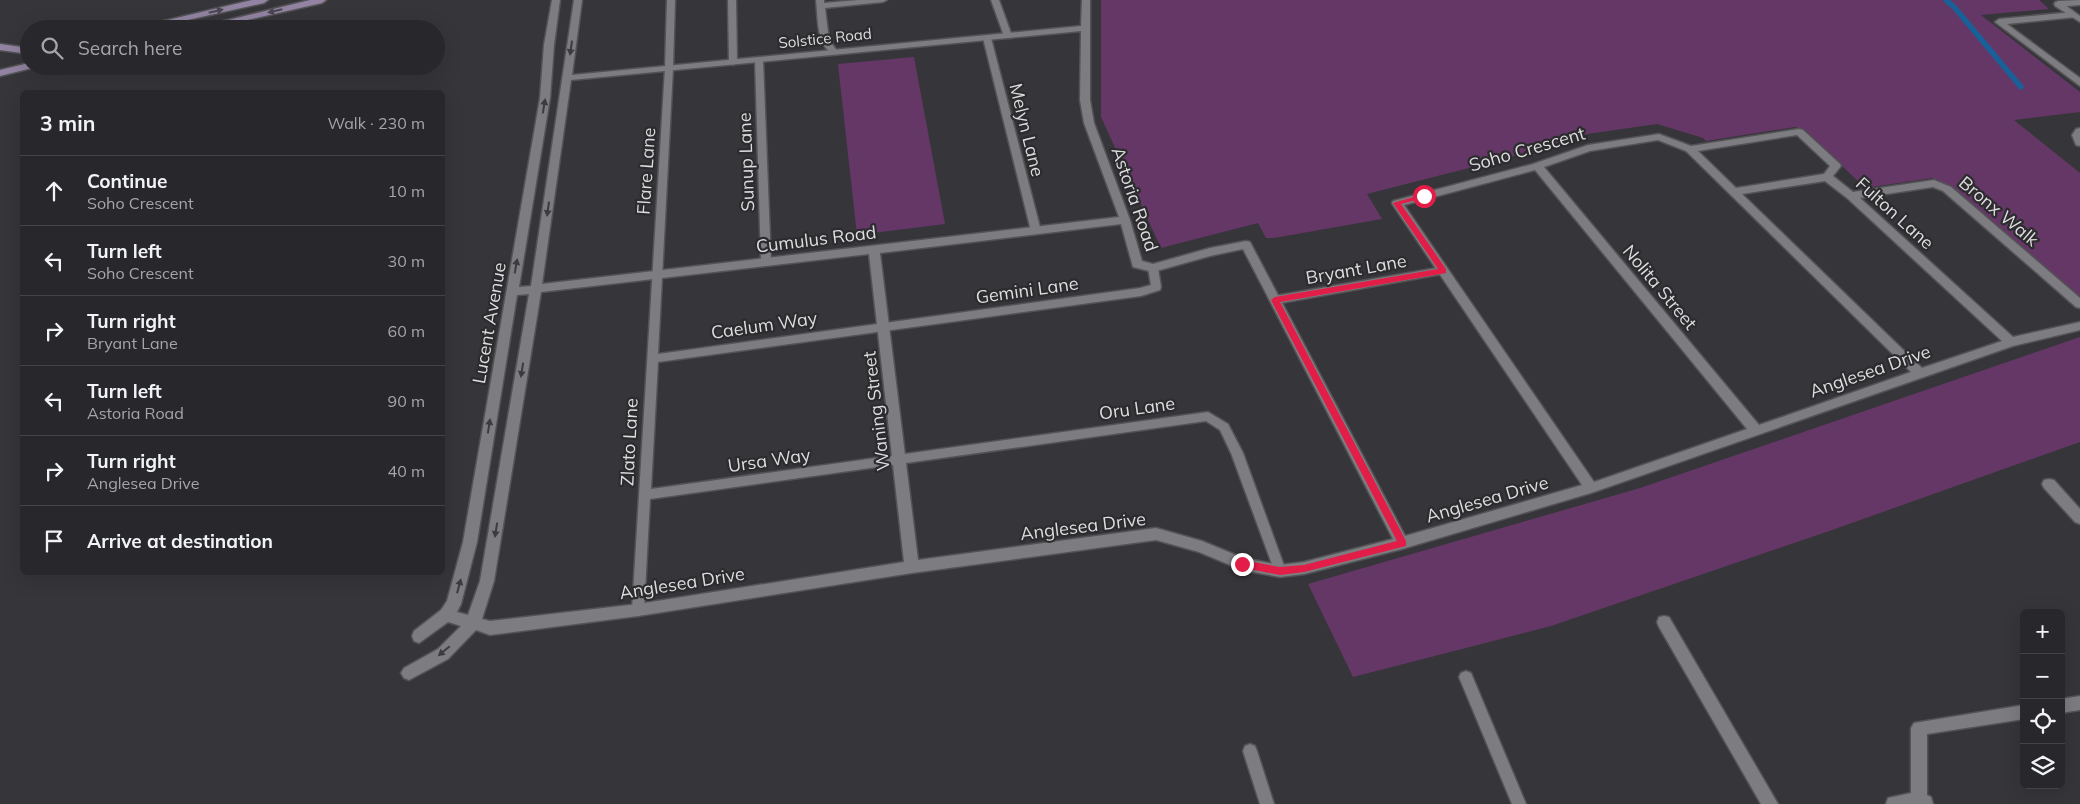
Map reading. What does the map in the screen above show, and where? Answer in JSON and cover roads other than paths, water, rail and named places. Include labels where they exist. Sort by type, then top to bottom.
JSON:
[{"type":"main road","points":[[174,20],[264,0]]},
{"type":"main road","points":[[234,20],[322,0]]},
{"type":"main road","points":[[0,47],[20,51]]},
{"type":"main road","points":[[0,58],[20,54]]},
{"type":"main road","points":[[0,72],[20,68]]},
{"type":"street","name":"Lucent Avenue","points":[[419,636],[446,614],[454,604],[470,542],[545,98],[556,0]]},
{"type":"street","points":[[410,673],[443,654],[473,623],[487,581],[536,289],[578,0]]},
{"type":"street","name":"Astoria Road","points":[[1086,0],[1085,100],[1089,123],[1125,220],[1137,264],[1153,268],[1246,244],[1402,543]]},
{"type":"street","points":[[2058,4],[2080,2]]},
{"type":"street","points":[[2077,17],[1999,22],[2080,83]]},
{"type":"street","name":"Solstice Road","points":[[567,78],[1086,28]]},
{"type":"street","points":[[2080,131],[2076,135],[2080,142]]},
{"type":"street","points":[[1690,149],[1799,132],[1836,166],[1827,177],[1732,192]]},
{"type":"street","name":"Soho Crescent","points":[[1591,488],[1397,203],[1537,166],[1588,148],[1659,137],[1690,149],[1920,374]]},
{"type":"street","name":"Nolita Street","points":[[1537,166],[1756,430]]},
{"type":"street","name":"Fulton Lane","points":[[1827,177],[1852,196],[2011,342]]},
{"type":"street","name":"Bronx Walk","points":[[1852,196],[1934,183],[1947,189],[2080,304]]},
{"type":"street","name":"Cumulus Road","points":[[511,292],[1125,220]]},
{"type":"street","name":"Waning Street","points":[[874,250],[912,567]]},
{"type":"street","name":"Anglesea Drive","points":[[446,614],[490,628],[638,610],[912,567],[1156,534],[1202,547],[1242,564],[1280,571],[1304,568],[1402,543],[1591,488],[2011,342],[2080,326]]},
{"type":"street","points":[[2049,484],[2080,518]]},
{"type":"street","points":[[1664,622],[1770,804]]},
{"type":"street","points":[[2065,705],[2080,703]]},
{"type":"street","points":[[1894,804],[1923,802],[1919,728],[2020,713]]},
{"type":"lane","name":"Flare Lane","points":[[656,275],[669,68],[671,0]]},
{"type":"lane","points":[[732,0],[732,62]]},
{"type":"lane","points":[[834,52],[825,40],[820,3],[884,0]]},
{"type":"lane","points":[[996,0],[1008,36]]},
{"type":"lane","points":[[2058,4],[2077,17]]},
{"type":"lane","name":"Melyn Lane","points":[[987,38],[1036,231]]},
{"type":"lane","name":"Sunup Lane","points":[[759,60],[766,262]]},
{"type":"lane","name":"Gemini Lane","points":[[883,326],[1141,292],[1156,287],[1153,268]]},
{"type":"lane","name":"Bryant Lane","points":[[1275,300],[1443,271]]},
{"type":"lane","name":"Zlato Lane","points":[[638,610],[656,275]]},
{"type":"lane","name":"Caelum Way","points":[[651,359],[883,326]]},
{"type":"lane","name":"Oru Lane","points":[[899,460],[1208,416],[1224,427],[1237,453],[1280,571]]},
{"type":"lane","name":"Ursa Way","points":[[644,495],[899,460]]},
{"type":"lane","points":[[1466,677],[1519,804]]},
{"type":"lane","points":[[1250,751],[1267,804]]},
{"type":"waterway","points":[[1946,0],[1955,8],[2021,87]]}]
